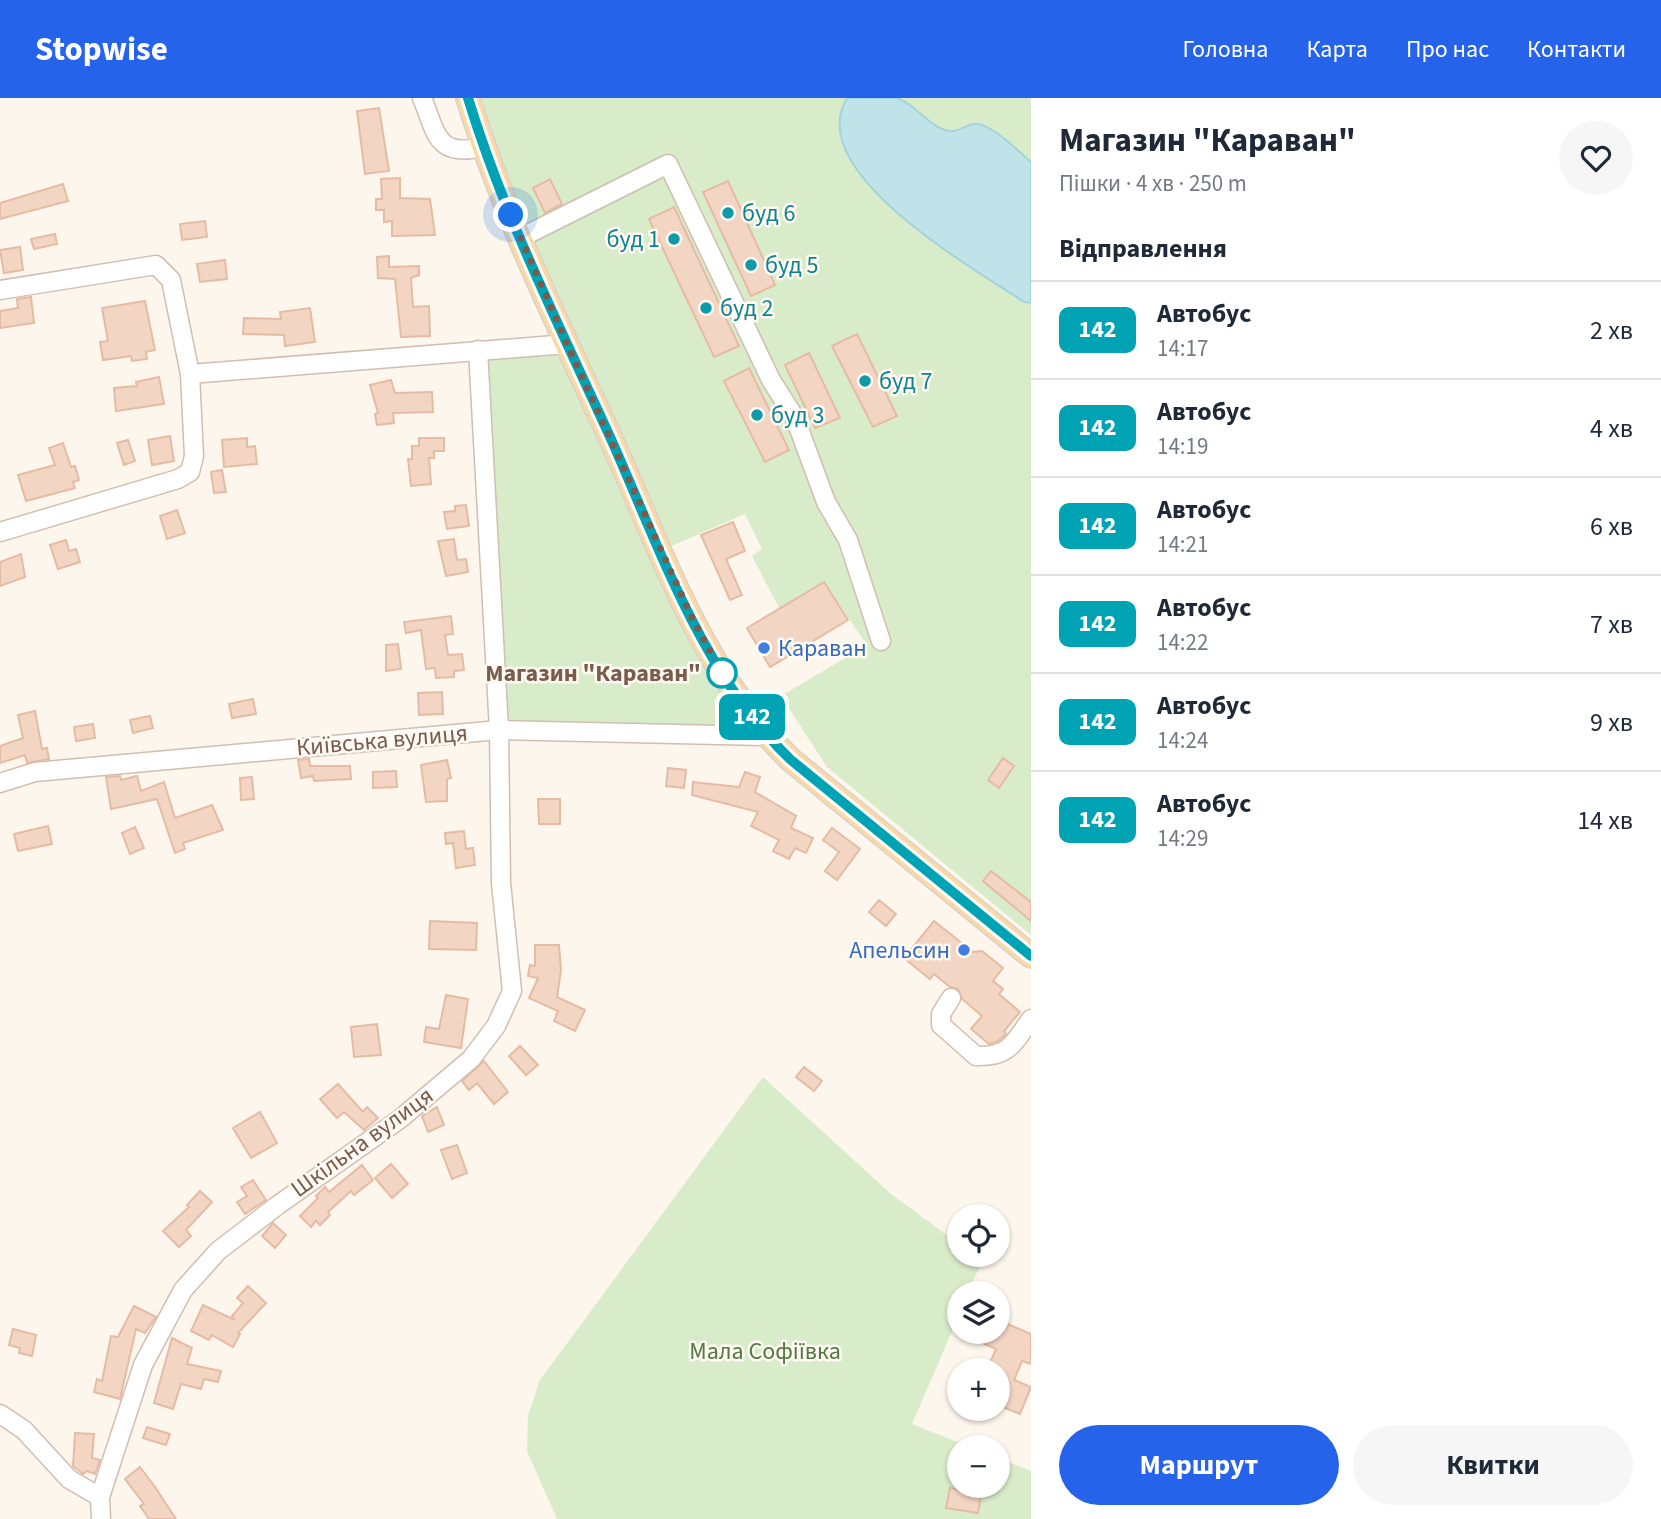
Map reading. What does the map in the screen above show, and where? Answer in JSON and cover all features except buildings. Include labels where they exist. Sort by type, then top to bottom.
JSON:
[{"type":"main road","points":[[468,98],[483,147],[567,344],[693,620],[732,688],[766,736],[819,783],[1031,956]]},
{"type":"street","points":[[422,98],[439,139],[445,146],[455,151],[483,147]]},
{"type":"street","points":[[520,237],[668,164],[771,380],[795,418],[826,502],[848,540],[881,641]]},
{"type":"street","points":[[0,290],[156,265],[171,280],[190,373],[194,456],[190,472],[178,480],[0,532]]},
{"type":"street","points":[[190,373],[567,344]]},
{"type":"street","name":"Шкільна вулиця","points":[[100,1519],[100,1497],[143,1365],[183,1290],[218,1251],[400,1119],[471,1059],[496,1026],[512,991],[501,883],[499,730],[478,350]]},
{"type":"street","name":"Київська вулиця","points":[[0,783],[35,772],[499,730],[766,736]]},
{"type":"street","points":[[951,998],[941,1014],[941,1025],[976,1056],[995,1057],[1007,1051],[1031,1019]]},
{"type":"street","points":[[0,1414],[24,1430],[69,1479],[100,1497]]},
{"type":"green space","points":[[468,98],[1031,98],[1031,162],[1003,136],[984,125],[977,124],[959,131],[944,130],[902,101],[915,229],[1024,302],[1031,303],[1031,935],[827,767],[781,696],[867,645],[824,582],[779,608],[752,556],[762,549],[745,514],[662,550],[766,736],[499,730],[478,350],[566,344]]},
{"type":"green space","name":"Мала Софіївка","points":[[763,1077],[891,1194],[947,1235],[947,1267],[979,1267],[973,1281],[947,1281],[947,1343],[912,1424],[947,1438],[947,1498],[1010,1498],[1010,1463],[1031,1471],[1031,1519],[557,1519],[527,1451],[528,1415],[540,1380]]},
{"type":"water","points":[[847,98],[897,98],[947,131],[979,124],[1003,138],[1031,162],[1031,303],[1024,302],[969,267],[900,215],[870,186],[849,156],[840,127]]},
{"type":"bus line","name":"142","points":[[468,98],[483,147],[549,305],[693,620],[732,688],[766,736],[791,760],[1031,956]]},
{"type":"place","name":"буд 6","points":[[728,213]]},
{"type":"place","name":"буд 1","points":[[674,239]]},
{"type":"place","name":"буд 5","points":[[751,265]]},
{"type":"place","name":"буд 2","points":[[706,308]]},
{"type":"place","name":"буд 7","points":[[865,381]]},
{"type":"place","name":"буд 3","points":[[757,415]]},
{"type":"place","name":"Караван","points":[[764,648]]},
{"type":"place","name":"Магазин \"Караван\"","points":[[722,673]]},
{"type":"place","name":"Апельсин","points":[[964,950]]},
{"type":"route","points":[[511,215],[693,620],[722,673]]}]
